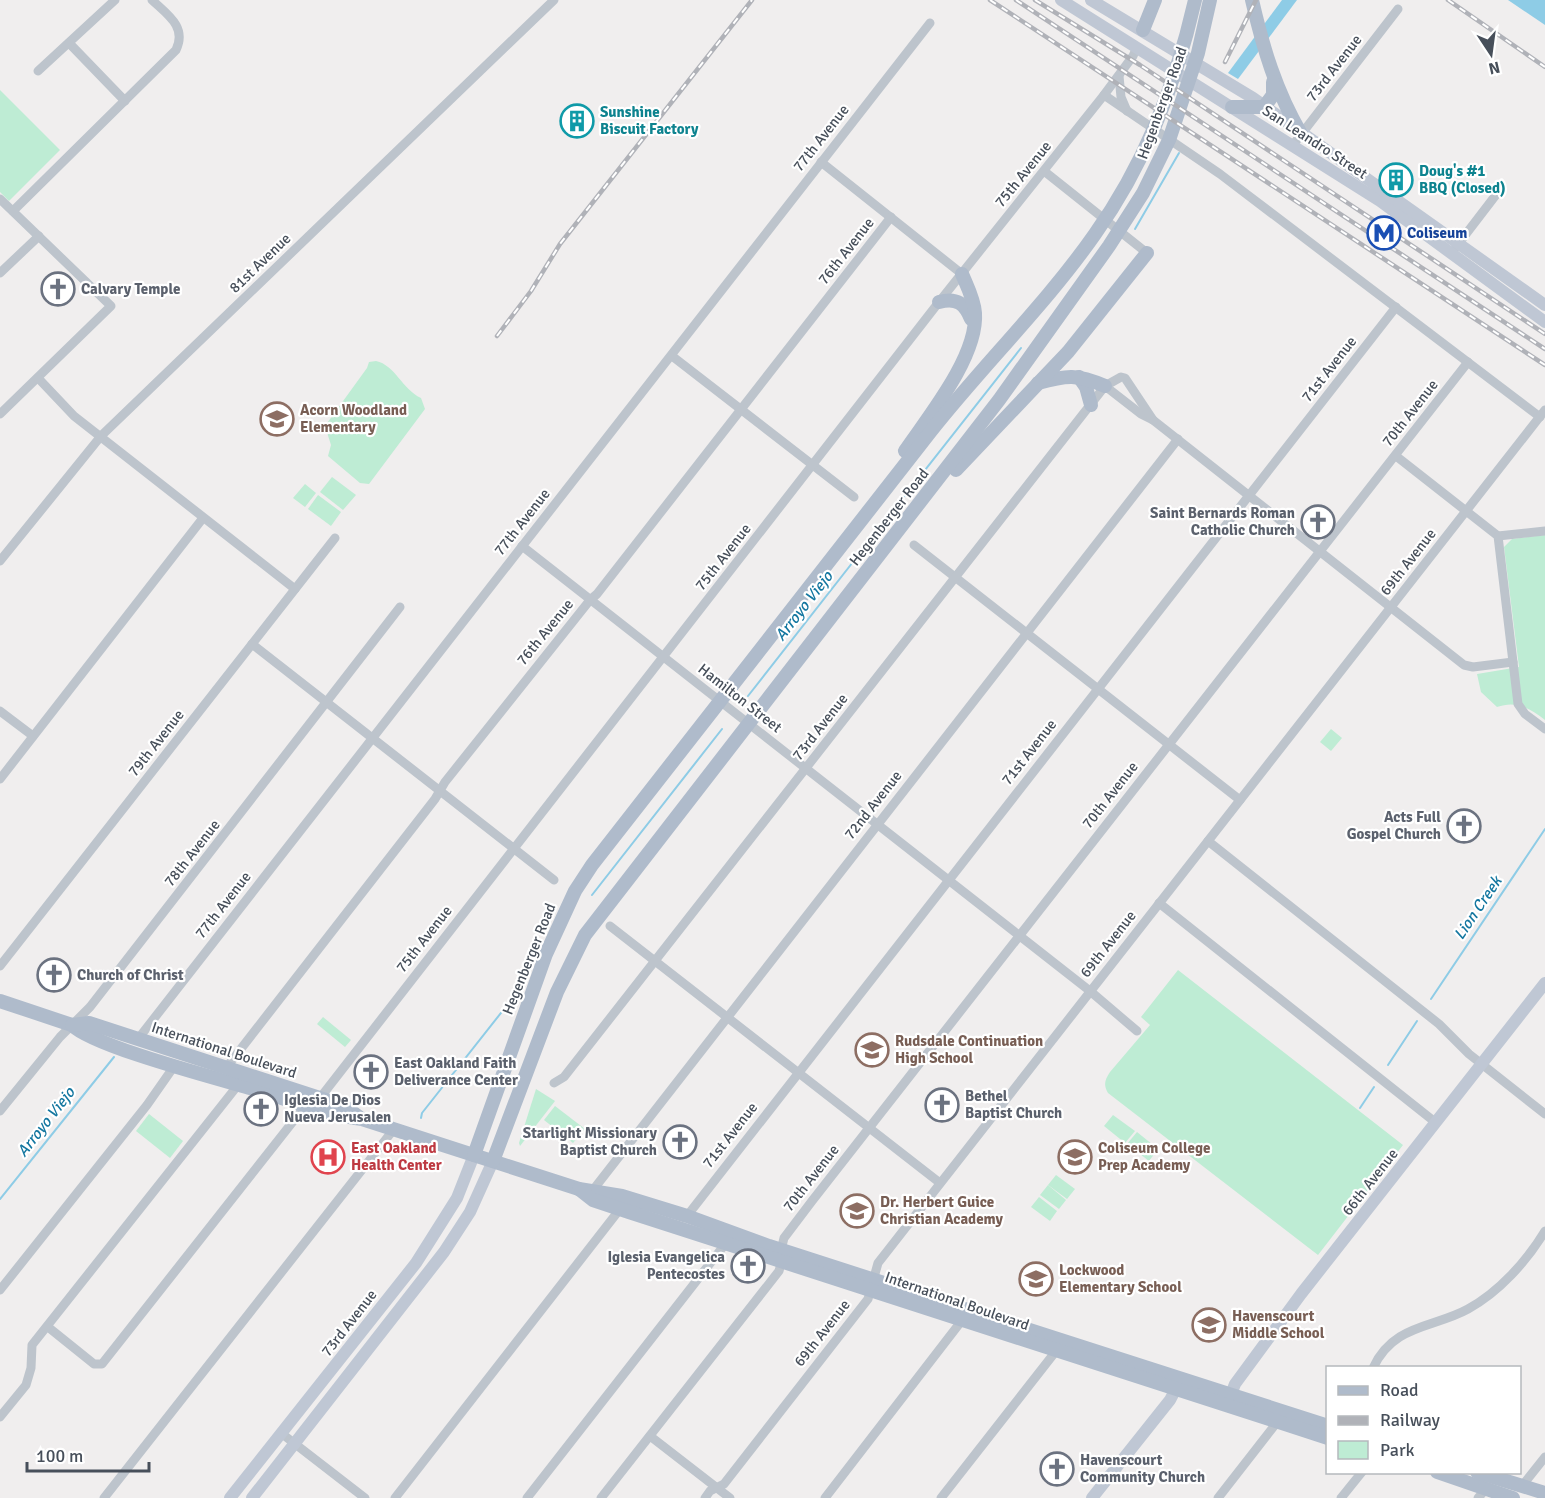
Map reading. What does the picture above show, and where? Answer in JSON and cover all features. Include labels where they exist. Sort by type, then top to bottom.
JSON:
[{"type":"main road","name":"San Leandro Street","points":[[1061,0],[1232,107],[1297,139],[1455,249],[1545,305]]},
{"type":"main road","name":"San Leandro Street","points":[[1091,0],[1264,106],[1297,139]]},
{"type":"main road","points":[[1143,30],[1155,0]]},
{"type":"main road","name":"Hegenberger Road","points":[[474,1155],[546,954],[575,891],[592,865],[943,416],[1095,235],[1128,184],[1155,126],[1173,81],[1195,0]]},
{"type":"main road","name":"Hegenberger Road","points":[[493,1161],[558,992],[585,935],[999,400],[1109,246],[1143,193],[1169,140],[1198,53],[1210,0]]},
{"type":"main road","points":[[1252,0],[1271,74],[1297,139]]},
{"type":"main road","name":"75th Avenue","points":[[1137,47],[1143,30]]},
{"type":"main road","points":[[1232,107],[1264,106],[1273,96],[1271,74]]},
{"type":"main road","name":"San Leandro Street","points":[[1455,249],[1545,322]]},
{"type":"main road","points":[[898,533],[1068,352],[1147,253]]},
{"type":"main road","points":[[870,510],[960,365],[974,327],[972,299],[962,274]]},
{"type":"main road","points":[[939,302],[953,300],[966,306],[974,327]]},
{"type":"main road","points":[[1036,384],[1067,375],[1105,386]]},
{"type":"main road","points":[[1079,377],[1086,387],[1090,405]]},
{"type":"main road","name":"66th Avenue","points":[[1229,1399],[1235,1384],[1301,1294],[1545,983]]},
{"type":"main road","name":"International Boulevard","points":[[0,1001],[72,1025],[89,1023],[320,1098],[347,1108],[362,1119]]},
{"type":"main road","name":"International Boulevard","points":[[72,1025],[80,1033],[175,1065],[346,1117],[362,1119],[586,1190],[687,1216],[782,1255],[1179,1384],[1326,1425]]},
{"type":"main road","name":"73rd Avenue","points":[[230,1498],[420,1257],[453,1206],[474,1155]]},
{"type":"main road","name":"73rd Avenue","points":[[252,1498],[444,1252],[470,1212],[493,1161]]},
{"type":"main road","name":"International Boulevard","points":[[586,1190],[593,1200],[620,1209],[726,1242],[782,1255]]},
{"type":"main road","name":"International Boulevard","points":[[871,1284],[1056,1351],[1179,1384]]},
{"type":"main road","points":[[1092,1498],[1179,1384]]},
{"type":"main road","name":"International Boulevard","points":[[1229,1399],[1278,1421],[1326,1437]]},
{"type":"main road","points":[[1439,1474],[1482,1493],[1514,1498]]},
{"type":"main road","points":[[1480,1474],[1545,1493]]},
{"type":"street","points":[[38,71],[115,0]]},
{"type":"street","points":[[13,211],[176,50],[180,36],[178,26],[152,0]]},
{"type":"street","name":"81st Avenue","points":[[0,561],[101,436],[554,0]]},
{"type":"street","name":"73rd Avenue","points":[[1297,139],[1398,9]]},
{"type":"street","name":"77th Avenue","points":[[138,1039],[930,23]]},
{"type":"street","points":[[69,43],[125,101]]},
{"type":"street","name":"75th Avenue","points":[[320,1098],[814,466],[939,302],[1119,76],[1137,47]]},
{"type":"street","points":[[1119,76],[1121,97],[1127,111]]},
{"type":"street","points":[[1104,95],[1212,168],[1468,362],[1542,414]]},
{"type":"street","points":[[821,162],[962,274]]},
{"type":"street","points":[[1044,171],[1147,253]]},
{"type":"street","points":[[1455,249],[1502,187]]},
{"type":"street","points":[[0,199],[111,306],[0,414]]},
{"type":"street","name":"76th Avenue","points":[[226,1068],[439,793],[445,782],[597,594],[891,218]]},
{"type":"street","points":[[0,273],[39,236]]},
{"type":"street","name":"71st Avenue","points":[[687,1216],[1396,307]]},
{"type":"street","points":[[672,356],[854,497]]},
{"type":"street","name":"70th Avenue","points":[[601,1498],[779,1271],[786,1234],[1468,362]]},
{"type":"street","points":[[38,378],[74,416],[295,589]]},
{"type":"street","points":[[1153,420],[1125,378],[1116,379],[1105,386],[1178,439],[1319,553],[1464,665],[1473,668],[1513,662]]},
{"type":"street","name":"73rd Avenue","points":[[554,1083],[564,1077],[1105,386]]},
{"type":"street","name":"69th Avenue","points":[[705,1498],[724,1484],[868,1299],[875,1268],[1542,414]]},
{"type":"street","name":"72nd Avenue","points":[[586,1190],[727,1015],[1178,439]]},
{"type":"street","points":[[1396,456],[1498,536],[1545,531]]},
{"type":"street","points":[[0,779],[203,518]]},
{"type":"street","points":[[1498,536],[1521,709],[1545,729]]},
{"type":"street","name":"79th Avenue","points":[[0,966],[335,538]]},
{"type":"street","points":[[914,545],[1240,800]]},
{"type":"street","name":"Hamilton Street","points":[[522,546],[1137,1030]]},
{"type":"street","name":"78th Avenue","points":[[0,1111],[72,1025],[97,999],[400,607]]},
{"type":"street","points":[[252,644],[328,702],[439,793],[554,880]]},
{"type":"street","points":[[0,711],[33,736]]},
{"type":"street","points":[[1208,841],[1439,1024],[1480,1064],[1545,1114]]},
{"type":"street","points":[[1159,903],[1435,1122]]},
{"type":"street","points":[[610,926],[940,1183]]},
{"type":"street","points":[[0,1290],[147,1105],[175,1065]]},
{"type":"street","points":[[0,1418],[26,1385],[31,1368],[32,1345],[238,1084]]},
{"type":"street","points":[[48,1327],[94,1364],[102,1364],[306,1105]]},
{"type":"street","points":[[104,1498],[394,1129]]},
{"type":"street","points":[[395,1498],[620,1209]]},
{"type":"street","points":[[1374,1366],[1386,1350],[1406,1332],[1467,1309],[1485,1297],[1530,1254],[1545,1231]]},
{"type":"street","points":[[527,1498],[726,1242]]},
{"type":"street","points":[[825,1498],[963,1319]]},
{"type":"street","points":[[942,1498],[1056,1351]]},
{"type":"street","points":[[1218,1498],[1278,1421]]},
{"type":"street","points":[[281,1433],[365,1498]]},
{"type":"street","points":[[650,1436],[730,1498]]},
{"type":"street","points":[[1522,1486],[1545,1458]]},
{"type":"street","points":[[1341,1498],[1361,1474]]},
{"type":"green space","points":[[0,90],[60,150],[9,201],[0,192]]},
{"type":"green space","points":[[376,361],[388,367],[414,394],[421,398],[425,409],[369,484],[360,483],[328,456],[331,445],[325,426],[369,362]]},
{"type":"green space","points":[[332,477],[356,495],[343,510],[320,492]]},
{"type":"green space","points":[[305,484],[316,493],[305,507],[293,498]]},
{"type":"green space","points":[[318,495],[341,512],[331,526],[308,509]]},
{"type":"green space","points":[[1545,535],[1545,720],[1522,706],[1510,704],[1497,707],[1481,692],[1477,674],[1519,667],[1504,547],[1512,539]]},
{"type":"green space","points":[[1331,729],[1342,738],[1331,751],[1320,742]]},
{"type":"green space","points":[[1178,970],[1403,1145],[1318,1255],[1106,1090],[1105,1082],[1110,1072],[1150,1025],[1141,1017]]},
{"type":"green space","points":[[323,1017],[351,1040],[345,1047],[317,1024]]},
{"type":"green space","points":[[536,1089],[555,1101],[520,1146],[519,1143]]},
{"type":"green space","points":[[555,1106],[585,1129],[573,1143],[544,1120]]},
{"type":"green space","points":[[149,1114],[183,1141],[170,1158],[136,1131]]},
{"type":"green space","points":[[1113,1115],[1135,1131],[1125,1143],[1104,1126]]},
{"type":"green space","points":[[1137,1132],[1158,1149],[1149,1161],[1127,1144]]},
{"type":"green space","points":[[1056,1175],[1075,1189],[1067,1199],[1048,1185]]},
{"type":"green space","points":[[1048,1185],[1066,1200],[1059,1209],[1040,1195]]},
{"type":"green space","points":[[1039,1197],[1057,1211],[1050,1221],[1031,1207]]},
{"type":"water","points":[[1282,0],[1297,0],[1238,79],[1228,73]]},
{"type":"water","points":[[1508,0],[1545,0],[1545,25]]},
{"type":"waterway","name":"Arroyo Viejo","points":[[1135,229],[1179,153]]},
{"type":"waterway","name":"Arroyo Viejo","points":[[892,512],[1021,348]]},
{"type":"waterway","name":"Arroyo Viejo","points":[[748,696],[878,530]]},
{"type":"waterway","name":"Arroyo Viejo","points":[[592,895],[722,729]]},
{"type":"waterway","name":"Lion Creek","points":[[1431,999],[1545,829]]},
{"type":"waterway","name":"Arroyo Viejo","points":[[421,1118],[422,1113],[508,1004]]},
{"type":"waterway","name":"Lion Creek","points":[[1388,1065],[1417,1021]]},
{"type":"waterway","name":"Arroyo Viejo","points":[[0,1199],[114,1057]]},
{"type":"waterway","name":"Lion Creek","points":[[1360,1108],[1374,1087]]},
{"type":"railway","points":[[497,336],[531,291],[560,244],[752,0]]},
{"type":"railway","points":[[990,0],[1545,365]]},
{"type":"railway","points":[[1016,0],[1545,349]]},
{"type":"railway","points":[[1035,0],[1140,65],[1545,334]]},
{"type":"railway","points":[[1225,62],[1256,0]]},
{"type":"railway","points":[[1448,0],[1545,67]]},
{"type":"place","name":"Sunshine Biscuit Factory","points":[[577,121]]},
{"type":"place","name":"Doug's #1 BBQ (Closed)","points":[[1396,180]]},
{"type":"place","name":"Coliseum","points":[[1384,233]]},
{"type":"place","name":"Calvary Temple","points":[[58,289]]},
{"type":"place","name":"Acorn Woodland Elementary","points":[[277,419]]},
{"type":"place","name":"Saint Bernards Roman Catholic Church","points":[[1318,522]]},
{"type":"place","name":"Acts Full Gospel Church","points":[[1464,826]]},
{"type":"place","name":"Church of Christ","points":[[54,975]]},
{"type":"place","name":"Rudsdale Continuation High School","points":[[872,1050]]},
{"type":"place","name":"East Oakland Faith Deliverance Center","points":[[371,1072]]},
{"type":"place","name":"Bethel Baptist Church","points":[[942,1105]]},
{"type":"place","name":"Iglesia De Dios Nueva Jerusalen","points":[[261,1109]]},
{"type":"place","name":"Starlight Missionary Baptist Church","points":[[680,1142]]},
{"type":"place","name":"East Oakland Health Center","points":[[328,1157]]},
{"type":"place","name":"Coliseum College Prep Academy","points":[[1075,1157]]},
{"type":"place","name":"Dr. Herbert Guice Christian Academy","points":[[857,1211]]},
{"type":"place","name":"Iglesia Evangelica Pentecostes","points":[[748,1266]]},
{"type":"place","name":"Lockwood Elementary School","points":[[1036,1279]]},
{"type":"place","name":"Havenscourt Middle School","points":[[1209,1325]]},
{"type":"place","name":"Havenscourt Community Church","points":[[1057,1469]]}]
